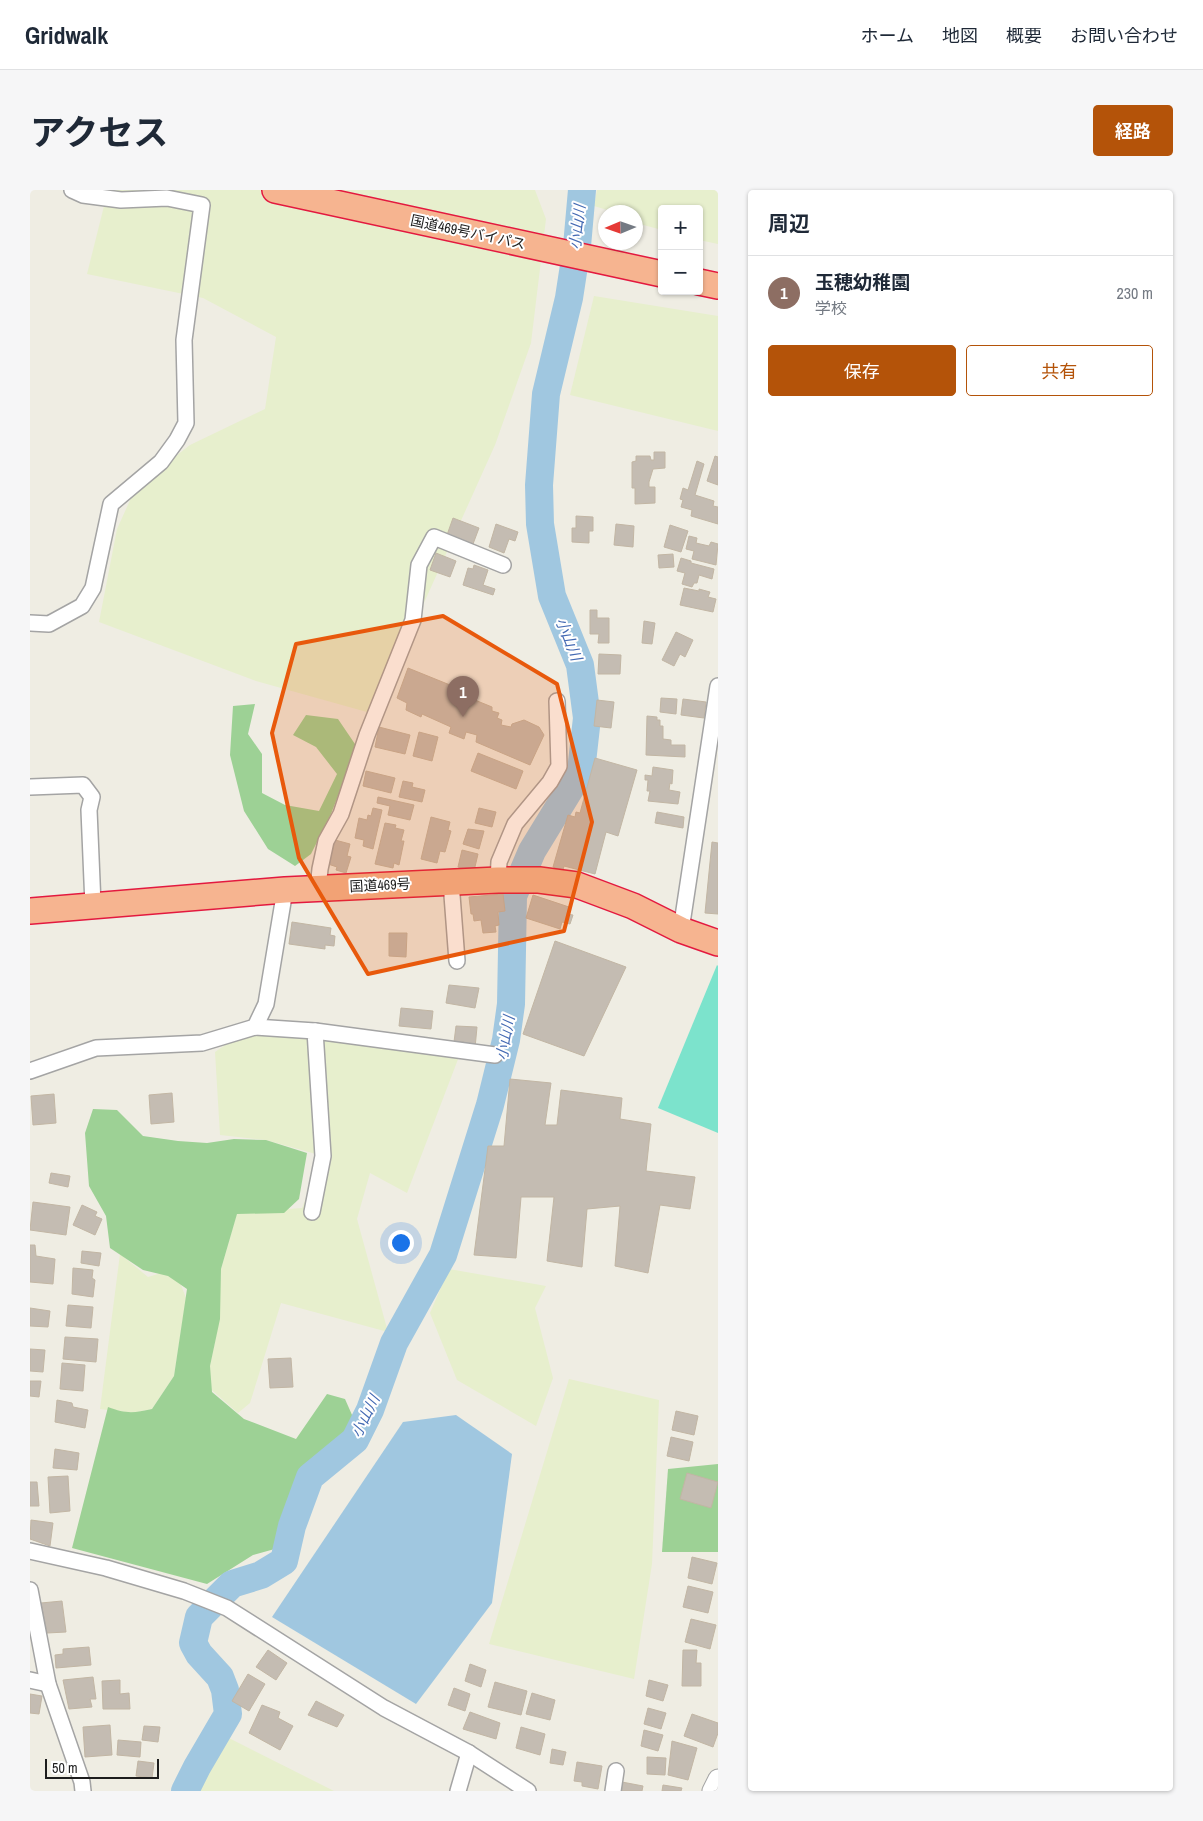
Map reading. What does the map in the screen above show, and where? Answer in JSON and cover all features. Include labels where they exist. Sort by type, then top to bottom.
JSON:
[{"type":"highway","name":"国道469号バイパス","points":[[275,190],[586,250],[658,258]]},
{"type":"highway","name":"国道469号バイパス","points":[[338,190],[556,244]]},
{"type":"highway","name":"国道469号バイパス","points":[[586,250],[658,273]]},
{"type":"highway","points":[[703,267],[718,269]]},
{"type":"highway","points":[[703,283],[718,286]]},
{"type":"highway","name":"国道469号","points":[[31,915],[93,905],[285,890],[533,880],[577,885],[632,906],[681,930],[718,943]]},
{"type":"street","points":[[30,623],[49,624],[82,606],[93,588],[112,504],[160,462],[177,440],[186,423],[184,340],[202,205],[167,198],[121,200],[100,194],[83,195],[72,190]]},
{"type":"street","points":[[318,888],[326,841],[341,814],[367,735],[413,620],[419,565],[434,537],[503,565]]},
{"type":"street","points":[[681,930],[718,686]]},
{"type":"street","points":[[503,880],[499,862],[515,824],[550,782],[559,766],[557,701]]},
{"type":"street","points":[[30,787],[83,785],[92,797],[89,810],[93,905]]},
{"type":"street","points":[[451,882],[457,962]]},
{"type":"street","points":[[254,1027],[266,1004],[285,890]]},
{"type":"street","points":[[30,1071],[96,1048],[202,1043],[254,1027],[315,1031],[494,1055]]},
{"type":"street","points":[[312,1212],[323,1156],[315,1031]]},
{"type":"street","points":[[30,1551],[106,1568],[197,1596],[224,1607],[384,1708],[469,1753],[528,1791]]},
{"type":"street","points":[[30,1590],[48,1684],[82,1782],[83,1791]]},
{"type":"street","points":[[30,1680],[48,1684]]},
{"type":"street","points":[[458,1791],[469,1753]]},
{"type":"street","points":[[613,1791],[616,1771]]},
{"type":"street","points":[[712,1791],[718,1779]]},
{"type":"highlighted area","points":[[443,616],[557,684],[592,822],[564,931],[368,974],[299,858],[272,733],[296,644]]},
{"type":"green space","points":[[108,190],[535,190],[546,219],[531,343],[495,445],[374,714],[256,681],[99,622],[117,529],[136,487],[190,445],[265,409],[276,337],[203,298],[87,274]]},
{"type":"green space","points":[[597,190],[718,190],[718,244],[703,241],[703,205],[658,205],[658,229],[643,225],[643,205],[594,206]]},
{"type":"green space","points":[[594,296],[718,316],[718,431],[570,395]]},
{"type":"green space","points":[[255,704],[248,734],[262,754],[262,793],[285,805],[319,811],[337,774],[316,747],[293,735],[306,715],[338,719],[357,747],[331,814],[311,854],[295,866],[268,849],[244,811],[230,755],[233,706]]},
{"type":"green space","points":[[257,1023],[460,1054],[407,1193],[370,1173],[357,1219],[388,1332],[281,1303],[250,1403],[238,1413],[206,1385],[217,1332],[221,1269],[237,1213],[302,1208],[323,1156],[266,1140],[220,1135],[215,1052]]},
{"type":"green space","points":[[93,1109],[117,1110],[143,1136],[207,1143],[234,1139],[266,1140],[307,1153],[299,1199],[284,1213],[237,1214],[221,1269],[220,1319],[210,1366],[212,1392],[244,1419],[296,1439],[327,1394],[345,1399],[356,1424],[301,1482],[289,1545],[253,1555],[207,1584],[72,1548],[108,1407],[130,1412],[152,1409],[174,1376],[187,1289],[168,1276],[143,1270],[110,1248],[106,1216],[89,1186],[85,1133]]},
{"type":"green space","points":[[120,1254],[148,1277],[168,1271],[181,1285],[186,1298],[174,1376],[152,1409],[132,1413],[100,1409]]},
{"type":"green space","points":[[449,1269],[546,1286],[535,1308],[553,1378],[536,1426],[457,1380],[430,1313]]},
{"type":"green space","points":[[569,1379],[659,1400],[652,1564],[634,1679],[489,1644]]},
{"type":"green space","points":[[718,1464],[718,1552],[662,1552],[668,1469]]},
{"type":"green space","points":[[217,1732],[334,1791],[197,1791]]},
{"type":"shaded area","points":[[718,966],[718,1133],[658,1108]]},
{"type":"shaded area","points":[[456,1415],[512,1454],[492,1603],[416,1704],[272,1617],[403,1422]]},
{"type":"building","points":[[654,452],[665,452],[665,468],[653,469],[649,482],[649,487],[655,487],[655,503],[635,504],[635,488],[632,488],[632,462],[636,461],[636,456],[650,456],[651,460],[654,460]]},
{"type":"building","points":[[715,456],[718,457],[718,485],[707,481]]},
{"type":"building","points":[[697,461],[704,464],[695,495],[714,501],[713,506],[718,507],[718,524],[691,516],[692,510],[681,507],[683,500],[680,499],[683,488],[688,490]]},
{"type":"building","points":[[576,516],[593,517],[593,531],[589,531],[589,543],[572,542],[572,528],[576,528]]},
{"type":"building","points":[[453,518],[479,528],[473,544],[447,535]]},
{"type":"building","points":[[496,524],[518,532],[515,541],[509,539],[504,553],[489,547]]},
{"type":"building","points":[[616,524],[634,526],[633,547],[614,545]]},
{"type":"building","points":[[670,525],[688,531],[681,552],[664,547]]},
{"type":"building","points":[[689,536],[697,538],[696,543],[709,546],[711,542],[718,544],[716,565],[692,559],[694,551],[686,549]]},
{"type":"building","points":[[436,553],[456,561],[450,577],[430,570]]},
{"type":"building","points":[[673,554],[674,567],[659,568],[658,555]]},
{"type":"building","points":[[681,558],[691,561],[691,563],[714,569],[712,579],[699,575],[697,583],[694,583],[692,587],[682,584],[685,573],[677,571]]},
{"type":"building","points":[[474,565],[488,570],[483,585],[495,589],[493,595],[463,585],[468,568],[473,569]]},
{"type":"building","points":[[684,588],[710,592],[708,597],[716,599],[713,612],[680,605]]},
{"type":"building","points":[[590,610],[597,610],[597,618],[609,618],[609,643],[598,643],[599,634],[590,634]]},
{"type":"building","points":[[644,621],[655,623],[652,644],[642,643]]},
{"type":"building","points":[[676,632],[693,640],[685,657],[680,654],[674,666],[662,660]]},
{"type":"building","points":[[599,654],[621,655],[620,674],[598,674]]},
{"type":"building","points":[[408,668],[450,685],[448,689],[492,707],[492,711],[499,713],[497,718],[502,720],[501,725],[511,727],[512,724],[524,720],[539,727],[544,735],[530,765],[476,742],[477,735],[466,732],[464,739],[449,733],[451,727],[422,714],[421,717],[406,710],[407,703],[397,698]]},
{"type":"building","points":[[661,698],[677,699],[676,714],[660,712]]},
{"type":"building","points":[[683,699],[706,702],[704,718],[681,715]]},
{"type":"building","points":[[597,700],[614,702],[611,728],[594,726]]},
{"type":"building","points":[[647,716],[657,717],[657,720],[660,720],[660,726],[663,726],[663,739],[671,740],[671,745],[685,745],[685,757],[646,755]]},
{"type":"building","points":[[379,727],[410,735],[405,754],[375,747]]},
{"type":"building","points":[[419,732],[438,737],[432,761],[413,756]]},
{"type":"building","points":[[478,753],[523,771],[516,789],[471,771]]},
{"type":"building","points":[[595,758],[637,770],[618,836],[606,832],[595,874],[564,866],[563,870],[553,867],[568,815],[575,817],[576,812],[580,813]]},
{"type":"building","points":[[653,767],[673,770],[672,784],[670,783],[669,790],[680,792],[678,804],[648,801],[650,791],[647,791],[648,780],[645,780],[645,775],[652,776]]},
{"type":"building","points":[[366,771],[395,778],[391,793],[363,786]]},
{"type":"building","points":[[403,781],[413,783],[412,787],[425,790],[422,802],[399,797]]},
{"type":"building","points":[[378,797],[414,805],[410,820],[388,815],[390,806],[377,803]]},
{"type":"building","points":[[373,808],[382,810],[373,849],[363,846],[364,840],[355,838],[359,818],[367,820],[368,815],[371,816]]},
{"type":"building","points":[[479,808],[496,812],[492,827],[475,823]]},
{"type":"building","points":[[657,812],[684,817],[683,828],[655,823]]},
{"type":"building","points":[[431,817],[450,822],[448,830],[451,831],[445,852],[440,851],[437,863],[421,859]]},
{"type":"building","points":[[385,823],[396,825],[395,828],[404,830],[401,841],[404,841],[399,865],[394,863],[393,868],[375,864]]},
{"type":"building","points":[[468,829],[484,831],[479,849],[463,844]]},
{"type":"building","points":[[335,840],[350,844],[347,856],[351,857],[346,873],[336,870],[337,867],[328,864]]},
{"type":"building","points":[[712,842],[718,843],[718,914],[705,913]]},
{"type":"building","points":[[462,850],[478,854],[474,871],[458,867]]},
{"type":"building","points":[[503,894],[505,911],[498,912],[499,925],[495,926],[496,932],[483,933],[481,920],[474,921],[473,914],[471,914],[469,897]]},
{"type":"building","points":[[533,895],[569,907],[567,914],[573,915],[570,924],[562,922],[560,929],[526,918]]},
{"type":"building","points":[[292,922],[331,928],[330,935],[335,936],[334,946],[325,945],[325,949],[289,944]]},
{"type":"building","points":[[389,933],[407,933],[406,957],[389,956]]},
{"type":"building","points":[[555,941],[626,967],[584,1056],[523,1034]]},
{"type":"building","points":[[449,985],[479,988],[475,1008],[446,1003]]},
{"type":"building","points":[[401,1008],[433,1011],[431,1029],[399,1026]]},
{"type":"building","points":[[456,1026],[477,1027],[475,1048],[463,1047],[464,1042],[454,1042]]},
{"type":"building","points":[[510,1079],[551,1083],[545,1125],[557,1125],[561,1090],[622,1098],[620,1119],[651,1124],[646,1171],[695,1177],[690,1209],[660,1205],[648,1273],[615,1266],[620,1206],[587,1209],[582,1267],[547,1261],[554,1197],[521,1197],[516,1258],[474,1255],[488,1146],[504,1146]]},
{"type":"building","points":[[172,1093],[174,1122],[151,1124],[149,1095]]},
{"type":"building","points":[[54,1094],[56,1123],[33,1125],[31,1096]]},
{"type":"building","points":[[51,1173],[70,1176],[68,1187],[49,1183]]},
{"type":"building","points":[[33,1202],[70,1207],[66,1235],[30,1230]]},
{"type":"building","points":[[82,1205],[97,1212],[95,1216],[102,1219],[95,1235],[73,1225]]},
{"type":"building","points":[[30,1245],[35,1245],[36,1256],[55,1259],[53,1284],[30,1282]]},
{"type":"building","points":[[82,1251],[101,1253],[99,1266],[81,1263]]},
{"type":"building","points":[[73,1268],[93,1270],[92,1278],[95,1280],[93,1297],[72,1294]]},
{"type":"building","points":[[68,1305],[93,1307],[91,1328],[66,1326]]},
{"type":"building","points":[[30,1308],[50,1311],[48,1327],[30,1326]]},
{"type":"building","points":[[65,1337],[98,1339],[96,1362],[63,1359]]},
{"type":"building","points":[[30,1349],[45,1350],[43,1372],[30,1371]]},
{"type":"building","points":[[291,1358],[293,1387],[270,1388],[268,1359]]},
{"type":"building","points":[[62,1363],[85,1365],[83,1391],[60,1389]]},
{"type":"building","points":[[30,1381],[41,1381],[39,1397],[30,1396]]},
{"type":"building","points":[[57,1400],[72,1403],[73,1407],[88,1410],[85,1428],[55,1422]]},
{"type":"building","points":[[676,1411],[698,1416],[694,1435],[672,1430]]},
{"type":"building","points":[[671,1437],[693,1442],[689,1461],[667,1456]]},
{"type":"building","points":[[55,1449],[79,1453],[77,1470],[53,1468]]},
{"type":"building","points":[[687,1473],[718,1482],[711,1508],[680,1499]]},
{"type":"building","points":[[68,1476],[70,1511],[50,1513],[48,1477]]},
{"type":"building","points":[[30,1482],[37,1482],[39,1506],[30,1506]]},
{"type":"building","points":[[31,1520],[53,1523],[50,1546],[30,1539]]},
{"type":"building","points":[[692,1557],[717,1563],[712,1584],[688,1578]]},
{"type":"building","points":[[688,1586],[713,1592],[708,1613],[683,1607]]},
{"type":"building","points":[[62,1601],[66,1632],[47,1633],[41,1603]]},
{"type":"building","points":[[691,1619],[716,1625],[710,1649],[685,1642]]},
{"type":"building","points":[[89,1647],[91,1665],[56,1668],[55,1655],[63,1654],[63,1649]]},
{"type":"building","points":[[268,1650],[287,1663],[276,1680],[256,1667]]},
{"type":"building","points":[[683,1650],[697,1650],[696,1663],[701,1663],[701,1686],[682,1686]]},
{"type":"building","points":[[470,1664],[486,1670],[481,1687],[465,1681]]},
{"type":"building","points":[[248,1674],[265,1684],[249,1711],[232,1701]]},
{"type":"building","points":[[93,1677],[96,1699],[90,1699],[92,1707],[69,1709],[63,1680]]},
{"type":"building","points":[[120,1680],[120,1694],[129,1693],[130,1709],[103,1709],[102,1681]]},
{"type":"building","points":[[649,1680],[668,1685],[663,1701],[646,1696]]},
{"type":"building","points":[[495,1682],[527,1691],[521,1715],[488,1707]]},
{"type":"building","points":[[454,1688],[470,1694],[465,1711],[448,1705]]},
{"type":"building","points":[[532,1693],[555,1700],[550,1720],[526,1714]]},
{"type":"building","points":[[30,1694],[42,1696],[39,1714],[30,1713]]},
{"type":"building","points":[[316,1701],[344,1715],[337,1727],[308,1715]]},
{"type":"building","points":[[262,1705],[280,1712],[278,1718],[293,1726],[280,1750],[249,1733]]},
{"type":"building","points":[[648,1708],[666,1713],[661,1729],[644,1724]]},
{"type":"building","points":[[470,1712],[500,1723],[496,1739],[463,1729]]},
{"type":"building","points":[[692,1714],[718,1723],[718,1733],[713,1747],[684,1736]]},
{"type":"building","points":[[110,1725],[112,1755],[85,1757],[83,1727]]},
{"type":"building","points":[[144,1726],[160,1727],[158,1742],[142,1740]]},
{"type":"building","points":[[521,1727],[545,1734],[540,1755],[516,1748]]},
{"type":"building","points":[[644,1730],[663,1735],[658,1751],[641,1746]]},
{"type":"building","points":[[118,1740],[141,1742],[140,1757],[117,1755]]},
{"type":"building","points":[[672,1741],[697,1748],[688,1780],[668,1775]]},
{"type":"building","points":[[552,1749],[566,1752],[563,1765],[550,1763]]},
{"type":"building","points":[[647,1757],[666,1758],[665,1775],[647,1774]]},
{"type":"building","points":[[138,1761],[154,1763],[152,1778],[136,1776]]},
{"type":"building","points":[[577,1762],[602,1766],[598,1789],[582,1786],[582,1782],[574,1781]]},
{"type":"building","points":[[622,1782],[643,1786],[642,1791],[620,1791]]},
{"type":"building","points":[[663,1785],[682,1788],[681,1791],[662,1791]]},
{"type":"waterway","name":"小山川","points":[[185,1791],[228,1714],[225,1690],[220,1677],[199,1654],[193,1643],[199,1617],[232,1584],[261,1575],[284,1561],[292,1526],[310,1477],[355,1440],[370,1410],[394,1343],[443,1255],[490,1105],[506,1040],[511,1004],[513,896],[532,851],[581,771],[587,718],[580,665],[552,596],[540,524],[539,485],[546,394],[569,298],[577,246],[582,190]]},
{"type":"place","name":"玉穂幼稚園","points":[[463,717]]}]
